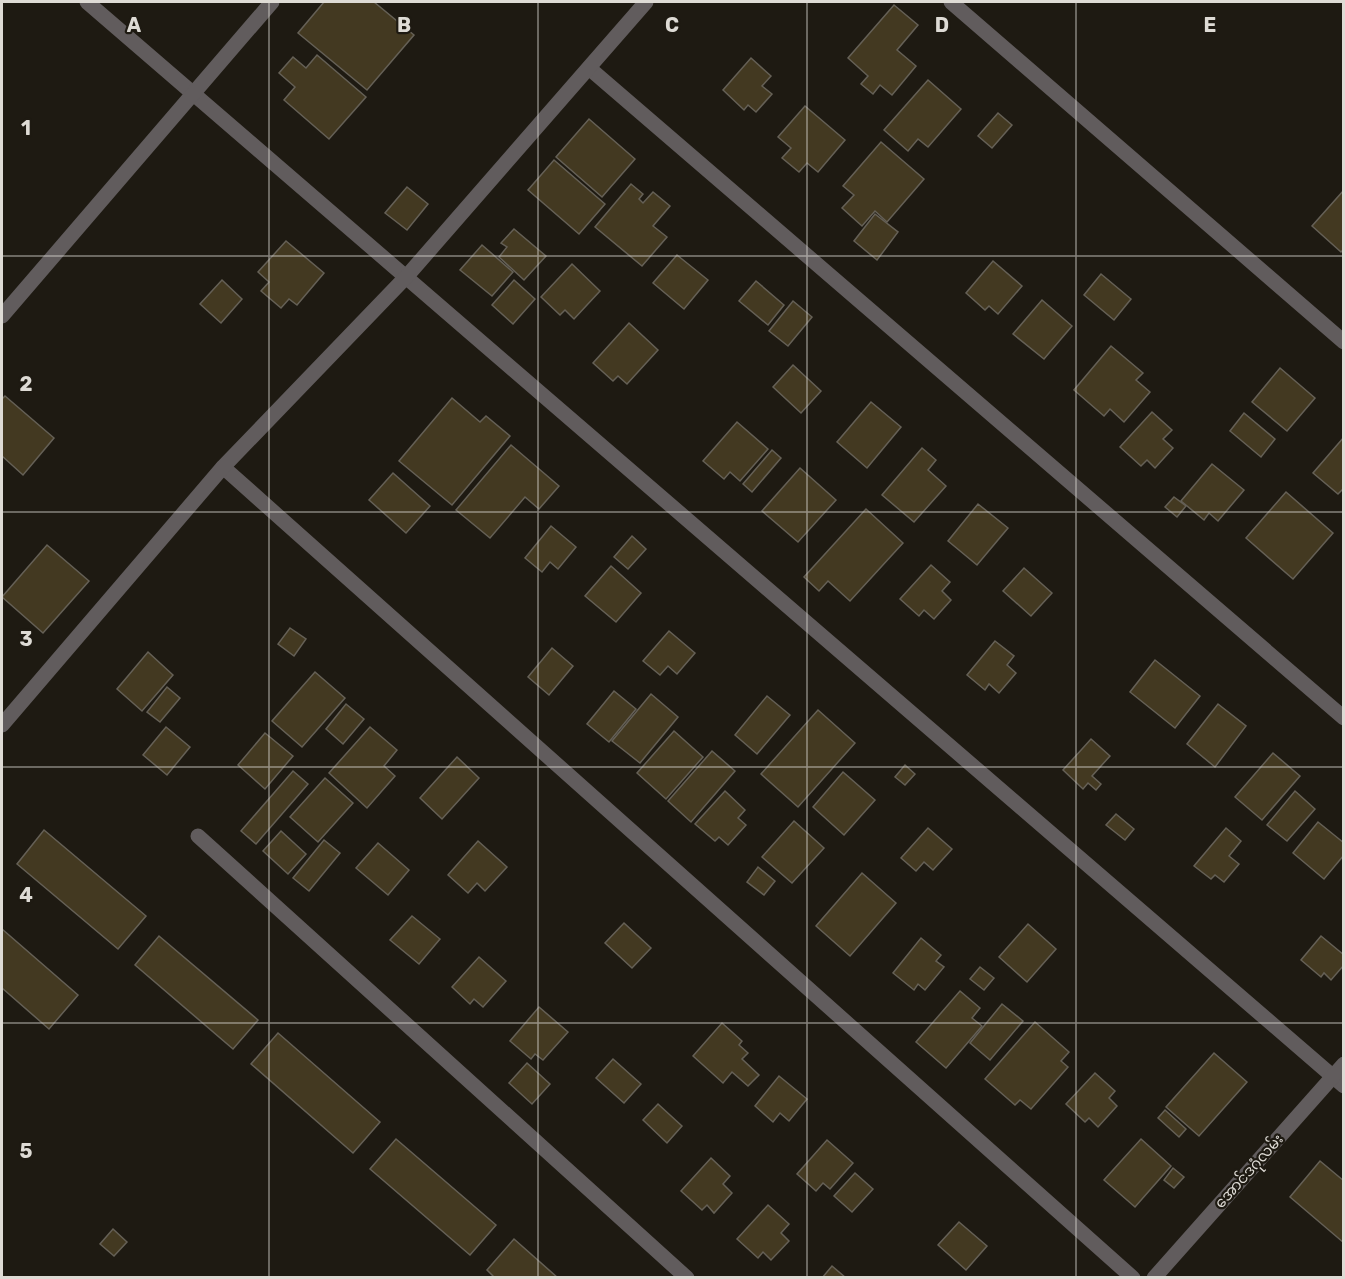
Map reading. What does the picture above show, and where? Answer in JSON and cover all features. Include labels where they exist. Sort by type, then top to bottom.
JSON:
[{"type":"street","points":[[87,2],[1338,1081]]},
{"type":"street","points":[[2,316],[272,2]]},
{"type":"street","points":[[2,725],[223,467],[407,276],[646,2]]},
{"type":"street","points":[[951,2],[1344,342]]},
{"type":"street","points":[[589,68],[1344,718]]},
{"type":"street","points":[[223,467],[1133,1278]]},
{"type":"street","points":[[198,836],[687,1278]]},
{"type":"street","name":"အောင်ဒဂုံလမ်း","points":[[1154,1278],[1338,1081],[1344,1064]]},
{"type":"building","points":[[324,2],[374,2],[414,35],[367,90],[298,33]]},
{"type":"building","points":[[894,5],[918,25],[897,50],[916,66],[892,95],[880,85],[873,94],[861,84],[868,76],[848,58]]},
{"type":"building","points":[[317,55],[366,97],[329,139],[284,100],[295,87],[279,73],[293,57],[306,68]]},
{"type":"building","points":[[751,58],[771,76],[762,86],[772,94],[756,112],[748,105],[744,110],[723,90]]},
{"type":"building","points":[[928,80],[961,109],[928,147],[918,139],[908,151],[884,130]]},
{"type":"building","points":[[805,106],[845,140],[818,172],[807,163],[799,172],[782,158],[791,148],[778,137]]},
{"type":"building","points":[[998,113],[1012,125],[992,148],[978,136]]},
{"type":"building","points":[[589,119],[635,159],[602,197],[556,157]]},
{"type":"building","points":[[881,142],[924,179],[887,222],[875,211],[862,226],[842,208],[854,195],[843,186]]},
{"type":"building","points":[[554,160],[605,204],[579,234],[528,190]]},
{"type":"building","points":[[631,184],[643,194],[639,199],[643,203],[653,192],[670,206],[653,226],[667,237],[642,266],[595,227]]},
{"type":"building","points":[[407,187],[428,204],[407,230],[385,213]]},
{"type":"building","points":[[1344,190],[1344,249],[1341,252],[1312,226]]},
{"type":"building","points":[[875,214],[898,232],[877,260],[854,241]]},
{"type":"building","points":[[514,229],[546,256],[524,280],[499,257],[507,247],[501,243]]},
{"type":"building","points":[[286,241],[324,273],[297,305],[289,299],[281,308],[261,291],[269,282],[258,272]]},
{"type":"building","points":[[482,245],[513,272],[492,296],[460,270]]},
{"type":"building","points":[[677,255],[708,280],[684,309],[653,283]]},
{"type":"building","points":[[993,261],[1022,286],[998,314],[989,306],[985,310],[966,293]]},
{"type":"building","points":[[572,264],[600,291],[574,319],[565,310],[560,315],[541,297]]},
{"type":"building","points":[[1101,274],[1131,299],[1114,320],[1084,295]]},
{"type":"building","points":[[222,280],[242,299],[221,323],[200,304]]},
{"type":"building","points":[[514,280],[535,299],[513,324],[492,305]]},
{"type":"building","points":[[756,281],[784,305],[768,325],[739,301]]},
{"type":"building","points":[[1042,300],[1072,326],[1044,359],[1013,334]]},
{"type":"building","points":[[793,301],[812,317],[788,346],[769,331]]},
{"type":"building","points":[[629,323],[658,350],[627,384],[618,376],[613,381],[593,363]]},
{"type":"building","points":[[1111,346],[1143,373],[1136,380],[1150,392],[1124,422],[1110,409],[1104,416],[1074,390]]},
{"type":"building","points":[[793,365],[821,391],[801,413],[773,387]]},
{"type":"building","points":[[1280,368],[1315,398],[1287,431],[1252,402]]},
{"type":"building","points":[[5,396],[54,438],[23,475],[2,456],[2,399]]},
{"type":"building","points":[[452,398],[480,422],[486,416],[510,436],[452,505],[399,461]]},
{"type":"building","points":[[871,402],[901,427],[867,468],[837,442]]},
{"type":"building","points":[[1152,412],[1172,430],[1163,439],[1173,448],[1155,468],[1147,460],[1141,466],[1120,447]]},
{"type":"building","points":[[1244,413],[1275,439],[1261,457],[1230,431]]},
{"type":"building","points":[[737,422],[768,449],[740,481],[730,472],[724,479],[703,461]]},
{"type":"building","points":[[1344,437],[1344,488],[1338,494],[1313,473]]},
{"type":"building","points":[[511,445],[559,486],[539,509],[525,497],[490,538],[456,510]]},
{"type":"building","points":[[922,448],[936,460],[928,470],[946,486],[914,522],[882,495]]},
{"type":"building","points":[[772,450],[781,458],[752,492],[743,484]]},
{"type":"building","points":[[1212,464],[1244,490],[1218,521],[1209,513],[1204,520],[1181,501]]},
{"type":"building","points":[[800,468],[836,500],[798,542],[762,511]]},
{"type":"building","points":[[393,473],[430,506],[406,533],[369,500]]},
{"type":"building","points":[[1286,492],[1333,533],[1293,579],[1246,538]]},
{"type":"building","points":[[1174,497],[1186,506],[1177,517],[1165,507]]},
{"type":"building","points":[[978,504],[1008,528],[977,565],[948,541]]},
{"type":"building","points":[[866,509],[903,543],[850,601],[828,581],[819,591],[804,577]]},
{"type":"building","points":[[551,526],[576,547],[558,569],[550,562],[542,572],[525,558]]},
{"type":"building","points":[[632,536],[646,549],[628,569],[614,557]]},
{"type":"building","points":[[47,545],[89,581],[43,633],[2,597]]},
{"type":"building","points":[[931,565],[950,582],[942,591],[951,600],[934,619],[924,610],[919,616],[900,599]]},
{"type":"building","points":[[611,566],[641,593],[616,622],[585,596]]},
{"type":"building","points":[[1024,568],[1052,593],[1031,616],[1003,591]]},
{"type":"building","points":[[290,628],[306,639],[294,656],[278,644]]},
{"type":"building","points":[[669,631],[695,653],[677,674],[668,666],[660,675],[643,661]]},
{"type":"building","points":[[995,641],[1014,656],[1007,665],[1016,673],[999,693],[989,684],[985,690],[967,675]]},
{"type":"building","points":[[552,648],[573,666],[549,695],[528,677]]},
{"type":"building","points":[[148,652],[173,675],[142,711],[117,689]]},
{"type":"building","points":[[1155,660],[1200,696],[1175,728],[1130,692]]},
{"type":"building","points":[[315,672],[345,698],[302,747],[272,721]]},
{"type":"building","points":[[167,687],[180,698],[160,722],[147,712]]},
{"type":"building","points":[[614,691],[636,709],[609,742],[587,724]]},
{"type":"building","points":[[651,694],[678,717],[640,763],[612,741]]},
{"type":"building","points":[[767,696],[790,715],[757,754],[735,735]]},
{"type":"building","points":[[346,704],[364,719],[343,744],[326,729]]},
{"type":"building","points":[[1218,704],[1246,726],[1215,767],[1187,744]]},
{"type":"building","points":[[818,710],[855,743],[798,807],[761,774]]},
{"type":"building","points":[[166,727],[190,747],[167,775],[143,755]]},
{"type":"building","points":[[370,727],[397,750],[384,766],[395,776],[367,808],[329,773]]},
{"type":"building","points":[[674,731],[703,757],[666,799],[637,773]]},
{"type":"building","points":[[265,733],[293,756],[265,789],[238,765]]},
{"type":"building","points":[[1091,739],[1110,756],[1092,776],[1101,784],[1096,790],[1088,783],[1083,789],[1063,770]]},
{"type":"building","points":[[712,751],[735,771],[691,822],[668,801]]},
{"type":"building","points":[[1273,753],[1300,776],[1262,820],[1235,797]]},
{"type":"building","points":[[457,757],[479,778],[442,819],[420,798]]},
{"type":"building","points":[[905,765],[915,774],[905,785],[895,777]]},
{"type":"building","points":[[293,771],[308,784],[256,844],[241,831]]},
{"type":"building","points":[[843,772],[875,800],[844,835],[813,807]]},
{"type":"building","points":[[325,778],[353,803],[318,842],[290,817]]},
{"type":"building","points":[[725,791],[745,810],[738,818],[746,825],[728,845],[719,837],[715,841],[695,824]]},
{"type":"building","points":[[1295,791],[1315,809],[1287,841],[1267,825]]},
{"type":"building","points":[[1116,814],[1134,829],[1125,840],[1106,825]]},
{"type":"building","points":[[794,821],[824,848],[792,883],[762,857]]},
{"type":"building","points":[[1318,822],[1344,843],[1344,855],[1324,879],[1293,853]]},
{"type":"building","points":[[928,828],[952,849],[933,870],[924,862],[916,871],[901,858]]},
{"type":"building","points":[[1226,828],[1241,841],[1229,856],[1239,864],[1224,882],[1215,875],[1211,879],[1194,866]]},
{"type":"building","points":[[44,830],[146,916],[118,949],[17,864]]},
{"type":"building","points":[[281,831],[306,854],[288,874],[263,851]]},
{"type":"building","points":[[324,840],[340,853],[309,891],[293,878]]},
{"type":"building","points":[[478,841],[507,867],[485,891],[477,883],[468,893],[448,875]]},
{"type":"building","points":[[378,843],[409,870],[388,895],[356,868]]},
{"type":"building","points":[[758,867],[775,881],[764,895],[747,882]]},
{"type":"building","points":[[862,873],[896,903],[850,956],[816,926]]},
{"type":"building","points":[[412,916],[440,939],[419,964],[390,940]]},
{"type":"building","points":[[624,923],[651,948],[632,968],[605,943]]},
{"type":"building","points":[[1028,924],[1056,949],[1027,982],[999,957]]},
{"type":"building","points":[[2,929],[78,995],[49,1029],[2,988]]},
{"type":"building","points":[[159,936],[258,1020],[233,1049],[135,965]]},
{"type":"building","points":[[1321,936],[1344,955],[1344,965],[1331,980],[1324,973],[1321,977],[1301,960]]},
{"type":"building","points":[[921,938],[941,955],[936,961],[944,967],[925,990],[918,984],[914,990],[893,973]]},
{"type":"building","points":[[479,957],[506,981],[483,1007],[474,999],[470,1004],[452,987]]},
{"type":"building","points":[[980,967],[994,978],[984,990],[970,979]]},
{"type":"building","points":[[960,991],[980,1008],[972,1018],[982,1026],[946,1068],[916,1042]]},
{"type":"building","points":[[1002,1004],[1023,1021],[990,1060],[970,1043]]},
{"type":"building","points":[[539,1007],[568,1032],[543,1060],[535,1054],[531,1059],[510,1041]]},
{"type":"building","points":[[1035,1022],[1069,1052],[1061,1061],[1068,1067],[1031,1109],[1020,1100],[1015,1105],[985,1079]]},
{"type":"building","points":[[722,1023],[742,1041],[739,1045],[748,1053],[742,1059],[759,1075],[748,1086],[732,1072],[723,1083],[693,1056]]},
{"type":"building","points":[[278,1033],[380,1122],[353,1153],[251,1064]]},
{"type":"building","points":[[1214,1053],[1247,1082],[1199,1136],[1166,1107]]},
{"type":"building","points":[[613,1059],[641,1084],[624,1103],[596,1078]]},
{"type":"building","points":[[527,1063],[550,1084],[532,1104],[509,1083]]},
{"type":"building","points":[[1095,1073],[1115,1091],[1109,1098],[1117,1106],[1098,1127],[1089,1118],[1085,1122],[1066,1104]]},
{"type":"building","points":[[779,1076],[807,1099],[789,1121],[780,1113],[773,1122],[755,1106]]},
{"type":"building","points":[[658,1104],[682,1126],[667,1143],[643,1120]]},
{"type":"building","points":[[1165,1110],[1186,1129],[1179,1137],[1158,1118]]},
{"type":"building","points":[[396,1139],[496,1225],[470,1255],[370,1169]]},
{"type":"building","points":[[1141,1139],[1171,1166],[1135,1207],[1104,1180]]},
{"type":"building","points":[[827,1140],[853,1163],[830,1189],[823,1183],[816,1191],[797,1174]]},
{"type":"building","points":[[711,1158],[730,1176],[723,1184],[732,1193],[714,1213],[707,1205],[702,1210],[681,1191]]},
{"type":"building","points":[[1320,1161],[1344,1181],[1344,1243],[1290,1197]]},
{"type":"building","points":[[1173,1168],[1184,1177],[1174,1188],[1164,1180]]},
{"type":"building","points":[[855,1173],[873,1189],[852,1212],[834,1196]]},
{"type":"building","points":[[768,1205],[789,1224],[781,1233],[789,1241],[771,1260],[763,1252],[758,1258],[737,1239]]},
{"type":"building","points":[[959,1222],[987,1246],[966,1270],[938,1245]]},
{"type":"building","points":[[113,1229],[127,1242],[114,1256],[100,1244]]},
{"type":"building","points":[[514,1239],[558,1278],[495,1278],[487,1270]]},
{"type":"building","points":[[832,1266],[846,1278],[822,1278]]}]
